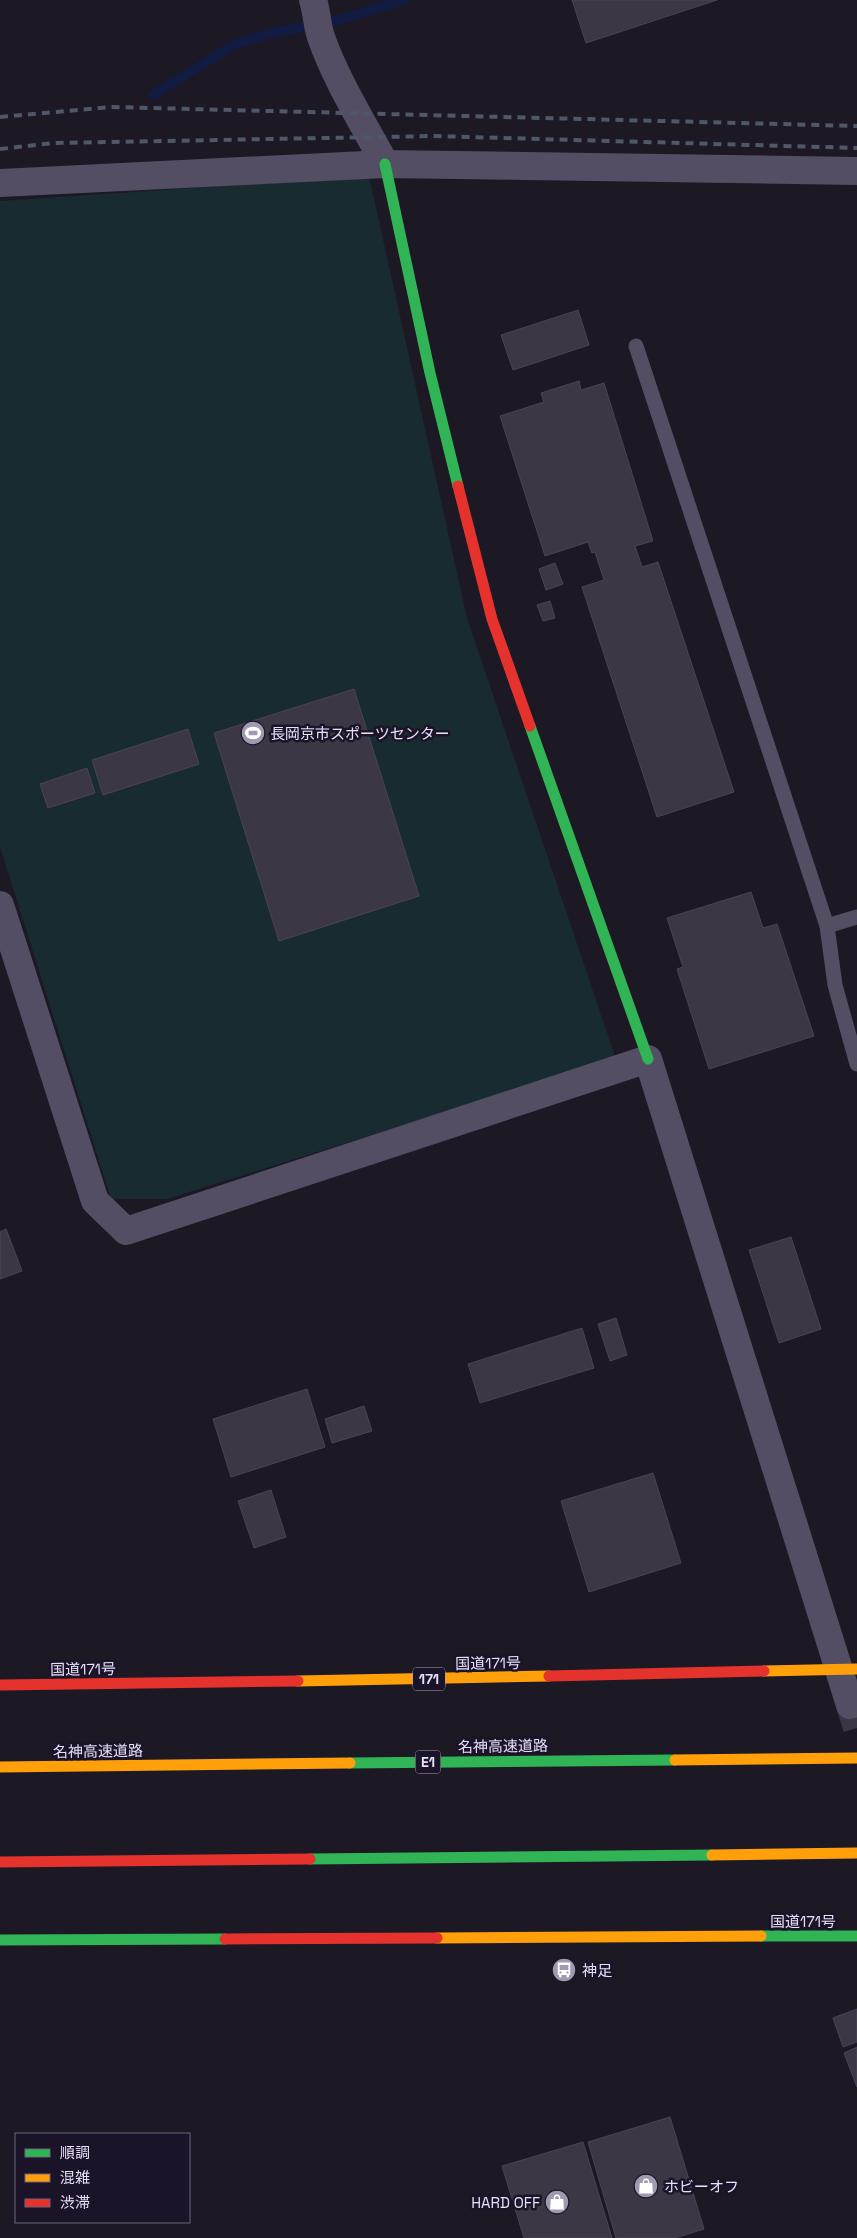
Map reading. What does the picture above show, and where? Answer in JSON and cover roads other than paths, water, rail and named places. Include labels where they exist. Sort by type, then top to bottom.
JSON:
[{"type":"main road","points":[[385,164],[430,373],[492,619],[648,1059]]},
{"type":"main road","name":"国道171号","points":[[0,1685],[394,1680],[848,1669]]},
{"type":"main road","name":"名神高速道路","points":[[0,1767],[857,1758]]},
{"type":"main road","points":[[0,1862],[857,1853]]},
{"type":"main road","name":"国道171号","points":[[0,1940],[857,1936]]},
{"type":"street","points":[[317,16],[329,58],[385,164]]},
{"type":"street","points":[[0,183],[385,164],[857,171]]},
{"type":"street","points":[[0,905],[95,1201],[126,1231],[648,1059],[848,1669],[850,1705]]},
{"type":"lane","points":[[636,346],[827,926],[836,985],[857,1064]]},
{"type":"lane","points":[[827,926],[857,917]]},
{"type":"waterway","points":[[153,95],[233,45],[272,33],[342,19],[405,0]]},
{"type":"tunnel","points":[[850,1705],[857,1728]]},
{"type":"railway","points":[[0,117],[112,107],[857,126]]},
{"type":"railway","points":[[0,149],[54,143],[434,136],[857,148]]},
{"type":"place","name":"長岡京市スポーツセンター","points":[[253,733]]},
{"type":"place","name":"神足","points":[[564,1970]]},
{"type":"place","name":"ホビーオフ","points":[[646,2186]]},
{"type":"place","name":"HARD OFF","points":[[557,2202]]}]
